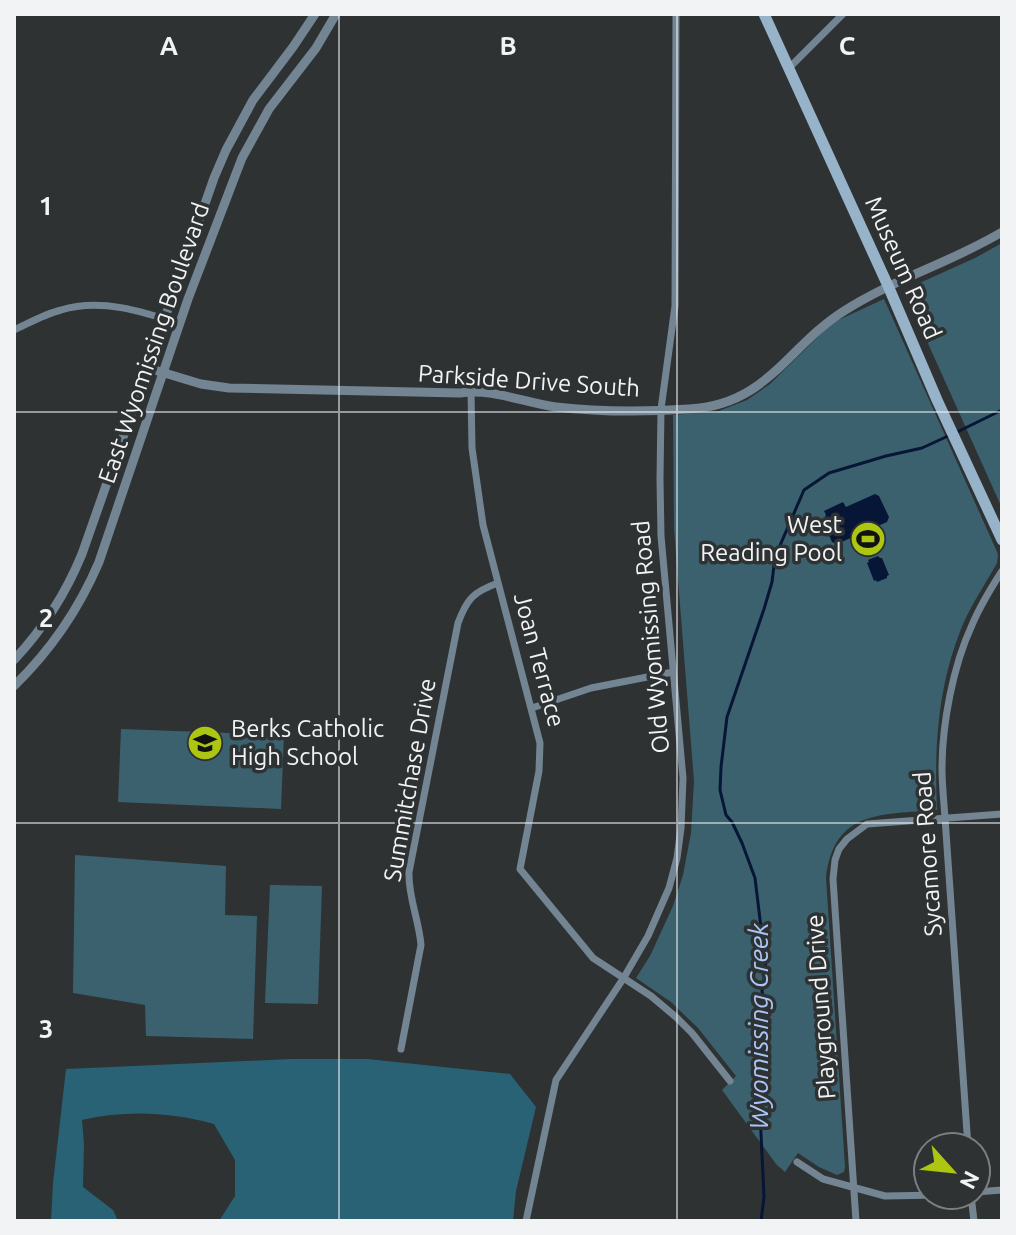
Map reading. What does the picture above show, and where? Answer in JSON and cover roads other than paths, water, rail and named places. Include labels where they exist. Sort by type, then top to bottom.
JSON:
[{"type":"main road","name":"Museum Road","points":[[764,14],[1002,540]]},
{"type":"street","name":"East Wyomissing Boulevard","points":[[14,660],[62,596],[77,567],[226,150],[253,100],[315,14]]},
{"type":"street","name":"East Wyomissing Boulevard","points":[[14,686],[44,654],[78,606],[99,562],[180,324],[242,158],[269,109],[316,48],[336,14]]},
{"type":"street","name":"Old Wyomissing Road","points":[[526,1221],[556,1080],[648,936],[662,906],[679,844],[683,778],[661,536],[661,409],[675,306],[676,14]]},
{"type":"street","points":[[788,70],[843,14]]},
{"type":"street","name":"Parkside Drive South","points":[[148,368],[201,384],[229,388],[471,391],[561,407],[631,410],[691,409],[718,405],[742,397],[765,381],[846,309],[1002,232]]},
{"type":"street","points":[[14,330],[61,310],[83,306],[117,307],[180,324]]},
{"type":"street","name":"Joan Terrace","points":[[471,391],[472,448],[483,525],[539,733],[540,763],[520,869],[593,958],[651,996],[677,1018],[730,1081]]},
{"type":"street","name":"Sycamore Road","points":[[967,1131],[942,770],[943,745],[962,649],[972,624],[1002,571]]},
{"type":"street","name":"Summitchase Drive","points":[[401,1049],[421,945],[409,892],[409,872],[458,623],[466,602],[477,592],[498,583]]},
{"type":"street","points":[[62,596],[78,606]]},
{"type":"street","points":[[532,708],[591,688],[673,672]]},
{"type":"street","name":"Playground Drive","points":[[856,1221],[833,871],[839,849],[867,824],[1002,814]]},
{"type":"street","points":[[797,1162],[823,1179],[853,1189],[885,1196],[912,1196]]},
{"type":"waterway","name":"Wyomissing Creek","points":[[955,433],[1002,410]]},
{"type":"waterway","name":"Wyomissing Creek","points":[[761,1221],[764,1197],[758,1070],[766,969],[755,878],[742,843],[726,815],[720,790],[727,717],[764,609],[775,557],[804,490],[829,473],[922,448],[948,436]]},
{"type":"place","name":"West Reading Pool","points":[[868,539]]},
{"type":"place","name":"Berks Catholic High School","points":[[205,743]]}]
